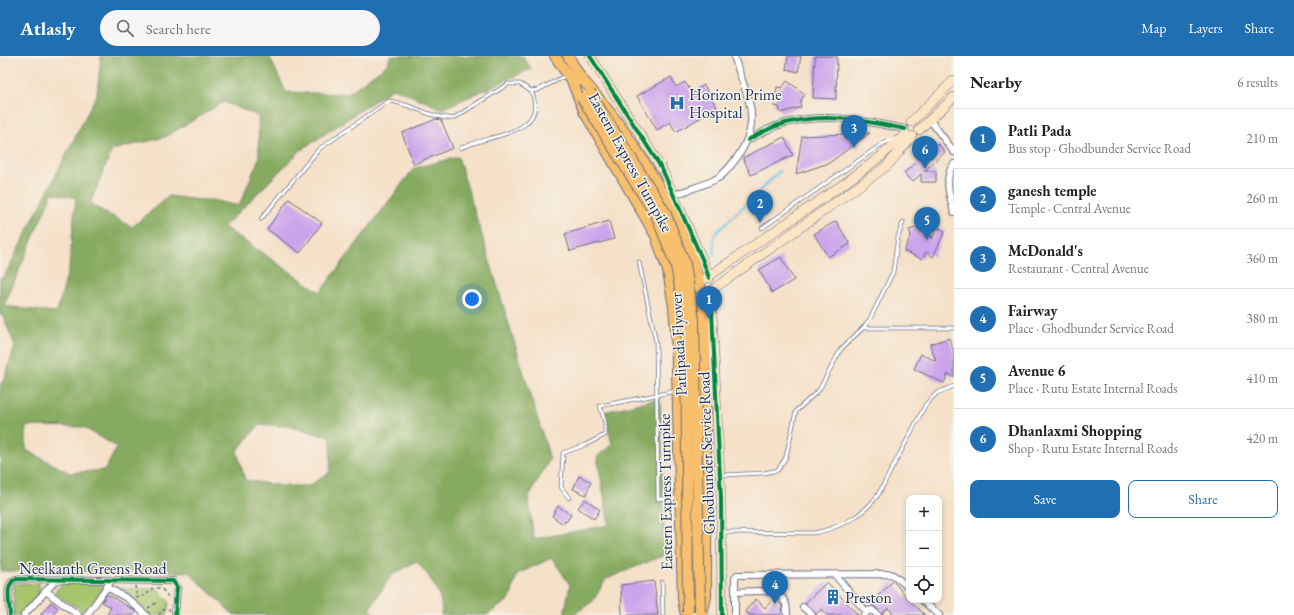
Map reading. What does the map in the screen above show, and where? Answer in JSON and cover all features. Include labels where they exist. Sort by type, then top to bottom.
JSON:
[{"type":"main road","points":[[555,56],[573,77]]},
{"type":"main road","points":[[568,56],[573,77]]},
{"type":"main road","points":[[590,56],[662,169],[703,261],[709,278]]},
{"type":"main road","name":"Patlipada Flyover","points":[[573,77],[665,212],[685,264],[691,292],[694,320],[700,614]]},
{"type":"main road","name":"Eastern Express Turnpike","points":[[573,77],[600,98],[643,161],[682,236],[693,261],[699,284],[706,294],[706,596],[700,614]]},
{"type":"main road","name":"Eastern Express Turnpike","points":[[573,77],[584,111],[656,236],[668,271],[674,307],[678,390],[683,599],[687,614]]},
{"type":"main road","points":[[673,296],[709,278],[845,184],[880,157],[908,130],[954,80]]},
{"type":"main road","name":"Patlipada Flyover","points":[[586,96],[657,217],[676,266],[682,293],[686,320],[687,614]]},
{"type":"main road","points":[[908,130],[916,135],[919,130],[954,97]]},
{"type":"main road","points":[[674,307],[706,294],[887,166],[908,130]]},
{"type":"main road","name":"Ghodbunder Service Road","points":[[706,294],[720,475],[722,615]]},
{"type":"street","points":[[674,195],[715,180],[726,173],[748,140],[751,130],[750,104],[743,78],[734,56]]},
{"type":"street","points":[[748,140],[775,126],[802,119],[829,116],[869,121],[908,130]]},
{"type":"street","points":[[930,120],[954,152]]},
{"type":"street","points":[[954,164],[949,172],[949,190],[954,212]]},
{"type":"street","points":[[735,615],[735,578],[737,575],[891,574],[906,585]]},
{"type":"street","points":[[835,575],[863,608]]},
{"type":"street","name":"Neelkanth Greens Road","points":[[10,615],[9,586],[11,581],[16,578],[56,580],[173,581],[176,584],[176,613]]},
{"type":"street","points":[[24,615],[56,580]]},
{"type":"street","points":[[87,615],[111,581]]},
{"type":"street","points":[[107,587],[123,596],[144,612]]},
{"type":"street","points":[[46,591],[78,615]]},
{"type":"street","points":[[735,592],[769,592],[782,598],[786,603],[787,615]]},
{"type":"street","points":[[925,603],[939,615]]},
{"type":"street","points":[[803,607],[812,615]]},
{"type":"street","points":[[864,615],[868,611],[872,610],[878,615]]},
{"type":"street","points":[[136,615],[144,612]]},
{"type":"lane","points":[[531,91],[538,90],[573,77]]},
{"type":"lane","points":[[261,219],[319,149],[383,103],[389,101],[399,102],[446,118],[454,118],[508,84],[520,84],[531,91],[536,101],[536,106],[531,120],[522,126],[498,137],[470,143],[461,148]]},
{"type":"lane","points":[[762,228],[882,144],[908,130]]},
{"type":"lane","points":[[720,475],[764,473],[778,470],[786,457],[796,411],[819,390],[841,349],[863,328],[893,272],[898,237],[903,222]]},
{"type":"lane","points":[[639,262],[656,342],[658,394],[658,499],[680,498]]},
{"type":"lane","points":[[863,328],[954,328]]},
{"type":"lane","points":[[721,532],[813,533],[825,531],[859,515],[870,506],[878,495],[926,404],[938,393],[954,386]]},
{"type":"lane","points":[[569,498],[561,487],[563,453],[585,445],[605,435],[605,422],[600,406],[678,390]]},
{"type":"lane","points":[[662,582],[662,615]]},
{"type":"path","points":[[135,581],[137,598]]},
{"type":"path","points":[[137,598],[146,595],[152,588],[153,581]]},
{"type":"path","points":[[135,588],[141,588]]},
{"type":"path","points":[[147,588],[161,588],[170,599],[168,615]]},
{"type":"path","points":[[123,596],[128,592],[137,598]]},
{"type":"path","points":[[144,612],[156,603]]},
{"type":"path","points":[[159,615],[162,610],[169,610],[176,613]]},
{"type":"green space","points":[[101,56],[269,56],[286,92],[347,94],[388,64],[390,56],[523,56],[531,69],[442,109],[394,88],[301,150],[224,227],[320,292],[414,168],[458,157],[550,459],[528,498],[534,539],[609,525],[597,457],[612,444],[604,412],[660,398],[665,555],[606,579],[593,601],[573,615],[564,615],[570,585],[552,558],[517,574],[510,599],[487,615],[441,615],[442,608],[438,593],[426,573],[416,561],[391,576],[370,608],[375,615],[234,615],[188,572],[1,571],[0,385],[4,379],[15,346],[3,316],[0,315],[0,278],[4,277],[97,94]],"holes":[[[224,102],[258,116],[259,158],[239,206],[212,200],[199,200],[169,196],[132,227],[90,204],[112,150],[165,137]],[[52,193],[76,198],[69,267],[57,313],[4,306]],[[260,424],[295,427],[331,438],[330,472],[309,486],[282,486],[245,480],[237,451]],[[26,426],[83,427],[117,447],[105,470],[70,473],[26,450]]]},
{"type":"green space","points":[[39,583],[40,596],[19,615],[14,615],[14,584]]},
{"type":"green space","points":[[63,583],[105,583],[86,613],[54,593]]},
{"type":"green space","points":[[116,588],[158,589],[169,602],[167,615],[149,615],[146,610]]},
{"type":"building","points":[[788,56],[801,56],[798,72],[786,69]]},
{"type":"building","points":[[815,56],[837,56],[836,99],[813,98]]},
{"type":"building","points":[[671,77],[676,87],[685,82],[692,93],[704,85],[717,108],[676,132],[670,122],[657,130],[637,96]]},
{"type":"building","points":[[787,81],[805,94],[800,102],[801,107],[781,113],[779,107],[774,106],[777,87],[782,88]]},
{"type":"building","points":[[436,119],[441,120],[453,148],[414,164],[402,133]]},
{"type":"building","points":[[870,133],[829,163],[796,174],[802,136]]},
{"type":"building","points":[[784,137],[793,155],[751,175],[743,158]]},
{"type":"building","points":[[938,144],[945,152],[924,171],[936,171],[936,182],[921,182],[921,174],[912,182],[904,173]]},
{"type":"building","points":[[289,199],[322,223],[300,253],[267,229]]},
{"type":"building","points":[[609,221],[614,239],[570,251],[565,234]]},
{"type":"building","points":[[836,221],[850,244],[828,257],[814,234]]},
{"type":"building","points":[[927,224],[932,239],[937,227],[945,231],[933,257],[926,252],[922,259],[904,251],[911,235],[909,230]]},
{"type":"building","points":[[781,257],[794,280],[772,293],[759,270]]},
{"type":"building","points":[[949,338],[954,352],[954,377],[948,374],[944,383],[914,369],[921,354],[936,361],[930,344]]},
{"type":"building","points":[[579,476],[591,482],[586,495],[573,489]]},
{"type":"building","points":[[585,499],[600,510],[594,519],[578,508]]},
{"type":"building","points":[[558,506],[571,515],[563,524],[552,516]]},
{"type":"building","points":[[654,581],[658,615],[622,615],[621,585]]},
{"type":"building","points":[[893,581],[906,596],[906,603],[912,603],[925,615],[895,615],[888,608],[882,614],[871,603]]},
{"type":"building","name":"Preston","points":[[827,582],[858,615],[827,615],[822,609],[816,614],[805,603]]},
{"type":"building","points":[[107,594],[135,611],[133,615],[107,615],[111,607],[102,602]]},
{"type":"building","points":[[774,598],[782,606],[782,612],[779,615],[750,615],[745,611],[756,599],[765,608]]},
{"type":"building","points":[[51,602],[58,608],[52,615],[40,615]]},
{"type":"waterway","points":[[714,256],[715,234],[780,171]]},
{"type":"cycle path","points":[[590,56],[662,169],[703,261],[709,278]]},
{"type":"cycle path","points":[[748,140],[776,126],[792,121],[808,119],[840,118],[905,129]]},
{"type":"cycle path","points":[[711,291],[721,498],[722,615]]},
{"type":"cycle path","points":[[10,615],[9,590],[12,581],[16,579],[173,581],[177,587],[175,615]]},
{"type":"place","name":"Horizon Prime Hospital","points":[[677,103]]},
{"type":"place","name":"McDonald's","points":[[854,148]]},
{"type":"place","name":"Dhanlaxmi Shopping","points":[[925,169]]},
{"type":"place","name":"ganesh temple","points":[[760,223]]},
{"type":"place","name":"Avenue 6","points":[[927,240]]},
{"type":"place","name":"Patli Pada","points":[[709,319]]},
{"type":"place","name":"Preston","points":[[833,597]]},
{"type":"place","name":"Fairway","points":[[775,604]]}]
